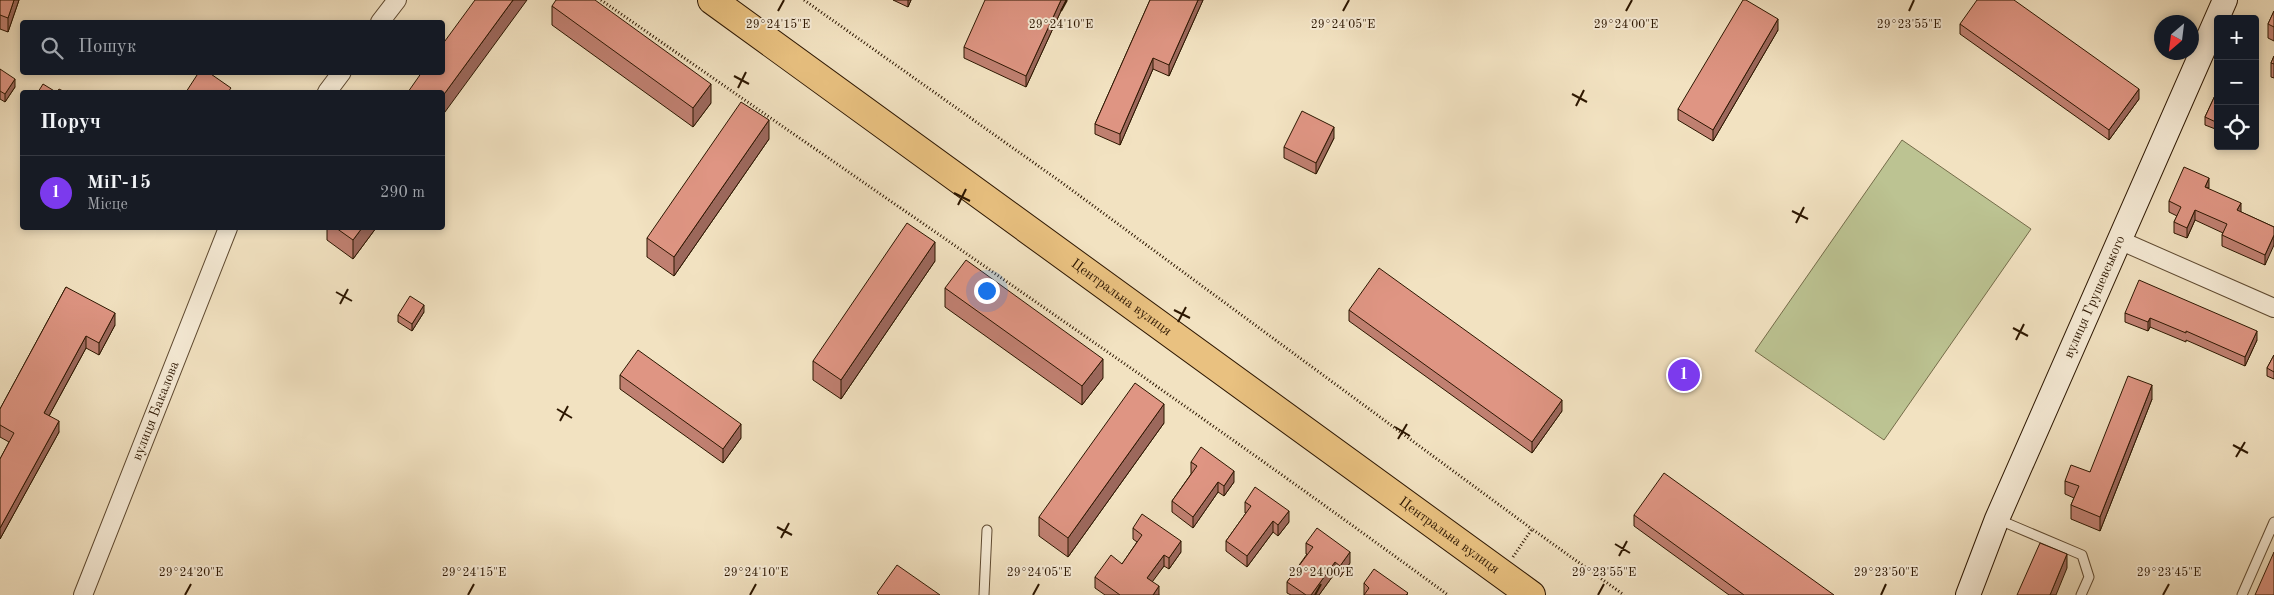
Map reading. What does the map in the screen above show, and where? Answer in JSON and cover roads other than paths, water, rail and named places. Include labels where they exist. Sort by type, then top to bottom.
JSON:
[{"type":"highway","name":"Центральна вулиця","points":[[712,0],[1531,595]]},
{"type":"street","points":[[382,20],[397,0]]},
{"type":"street","name":"вулиця Грушевського","points":[[1968,595],[1997,519],[2224,0]]},
{"type":"street","points":[[328,90],[340,75]]},
{"type":"street","name":"вулиця Бакалова","points":[[83,595],[227,230]]},
{"type":"street","points":[[2119,240],[2274,308]]},
{"type":"lane","points":[[1997,519],[2082,555],[2089,578],[2082,595]]},
{"type":"lane","points":[[2242,595],[2274,522]]},
{"type":"lane","points":[[984,595],[987,530]]},
{"type":"place","name":"МіГ-15","points":[[1684,375]]}]
